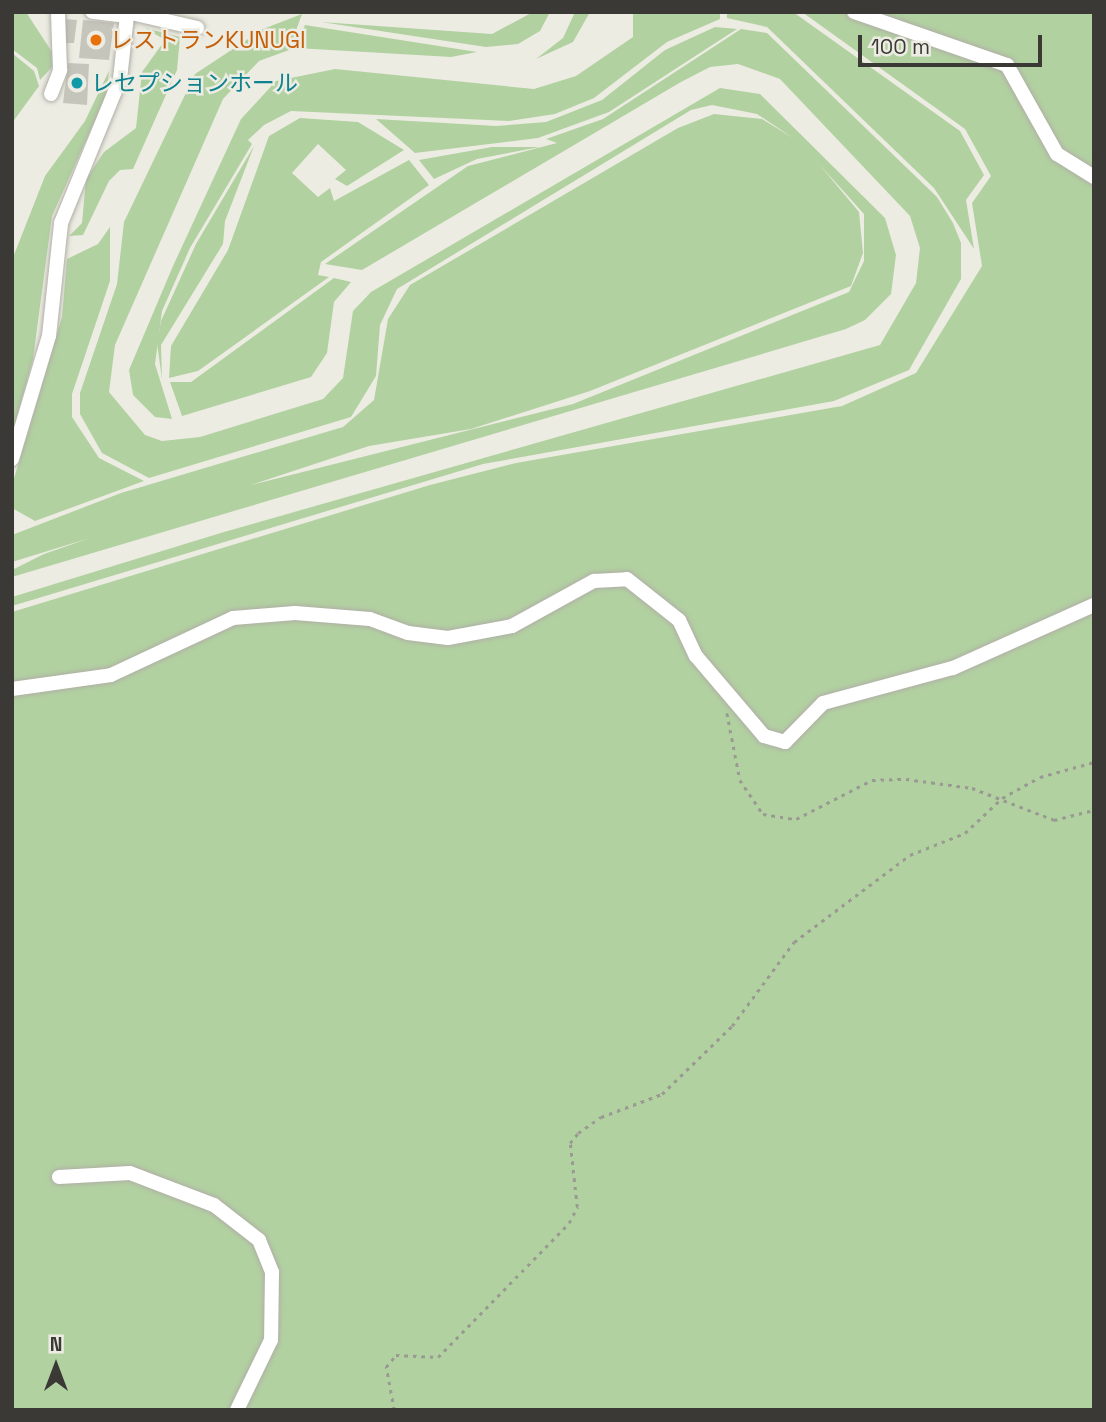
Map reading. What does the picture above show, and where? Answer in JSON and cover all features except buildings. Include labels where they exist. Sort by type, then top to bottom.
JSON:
[{"type":"street","points":[[51,94],[60,70],[58,12]]},
{"type":"street","points":[[92,12],[127,14],[197,28]]},
{"type":"street","points":[[854,12],[1007,65],[1057,154],[1094,177]]},
{"type":"street","points":[[12,459],[49,336],[61,223],[120,79],[127,14]]},
{"type":"street","points":[[12,689],[111,675],[233,618],[332,616],[370,619],[408,634],[480,634],[512,626],[608,579],[627,579],[659,600],[724,689],[764,736],[785,742],[823,703],[953,668],[1094,605]]},
{"type":"street","points":[[59,1177],[131,1173],[214,1205],[259,1240],[272,1272],[271,1340],[237,1410]]},
{"type":"path","points":[[724,689],[740,780],[763,814],[796,819],[872,780],[939,781],[1002,798],[1054,820],[1094,810]]},
{"type":"path","points":[[394,1410],[386,1367],[396,1355],[438,1357],[569,1223],[577,1207],[570,1143],[579,1133],[601,1117],[662,1094],[732,1026],[794,942],[819,920],[927,843],[965,833],[1002,798],[1040,777],[1094,762]]},
{"type":"green space","points":[[12,12],[26,12],[52,52],[54,65],[40,80],[37,68],[12,49]]},
{"type":"green space","points":[[533,12],[550,12],[540,31],[518,44],[486,47],[321,22],[492,34]]},
{"type":"green space","points":[[575,12],[590,12],[573,42],[536,59],[563,38]]},
{"type":"green space","points":[[633,12],[720,12],[720,19],[667,42],[594,98],[555,114],[509,121],[291,111],[264,125],[248,140],[252,144],[190,248],[162,311],[155,364],[172,419],[155,417],[133,395],[129,370],[173,266],[241,119],[276,81],[335,69],[534,89],[576,76],[633,37]]},
{"type":"green space","points":[[727,12],[793,12],[960,131],[984,175],[966,200],[974,249],[934,188],[767,27],[727,18]]},
{"type":"green space","points":[[802,12],[1094,12],[1094,1410],[12,1410],[12,612],[430,485],[516,463],[842,406],[916,373],[982,266],[972,203],[991,176],[965,129]]},
{"type":"green space","points":[[302,14],[289,50],[259,61],[223,99],[115,345],[109,392],[145,435],[162,441],[200,437],[323,399],[343,378],[353,311],[371,292],[720,88],[760,94],[885,218],[896,255],[891,294],[865,320],[846,329],[12,577],[12,570],[44,554],[90,538],[12,562],[12,535],[121,493],[343,427],[374,400],[388,319],[410,285],[678,128],[714,114],[762,119],[793,138],[757,114],[712,105],[691,110],[397,289],[380,325],[376,376],[351,417],[149,478],[102,453],[80,414],[80,393],[117,284],[124,222],[195,74],[263,29]],"holes":[[[819,164],[864,214],[864,261],[849,292],[573,404],[251,485],[369,446],[471,429],[590,391],[851,286],[863,253],[859,212]]]},
{"type":"green space","points":[[305,25],[477,52],[451,57],[296,48]]},
{"type":"green space","points":[[715,27],[737,29],[609,112],[538,138],[415,153],[376,119],[496,126],[546,122],[602,100],[665,50]]},
{"type":"green space","points":[[145,28],[180,37],[177,70],[133,169],[120,170],[109,181],[83,235],[69,236],[82,223],[86,179],[104,152],[136,128],[142,72],[165,40]]},
{"type":"green space","points":[[741,29],[767,33],[937,197],[953,223],[961,243],[961,279],[909,370],[834,401],[483,464],[12,606],[12,597],[224,532],[880,345],[916,283],[920,248],[910,216],[780,79],[738,64],[710,67],[681,82],[362,270],[325,264],[468,166],[557,143],[546,139],[603,119]]},
{"type":"green space","points":[[12,53],[34,71],[39,86],[12,123]]},
{"type":"green space","points":[[109,71],[106,96],[52,216],[33,359],[12,436],[12,260],[45,176],[85,121]]},
{"type":"green space","points":[[300,118],[358,122],[404,150],[347,186],[335,179],[346,170],[318,144],[292,173],[318,197],[330,188],[334,201],[409,160],[429,185],[321,262],[318,275],[329,277],[198,371],[169,378],[171,346],[228,250],[269,136]]},
{"type":"green space","points":[[254,146],[225,221],[223,244],[161,345],[162,379],[157,343],[161,321],[196,244]]},
{"type":"green space","points":[[492,147],[540,147],[477,159],[434,179],[419,160]]},
{"type":"green space","points":[[110,227],[110,281],[72,394],[72,417],[99,458],[144,481],[35,521],[12,508],[12,485],[62,317],[67,259],[98,244]]},
{"type":"green space","points":[[334,278],[351,282],[334,302],[327,353],[311,377],[182,416],[170,382],[191,382]]},
{"type":"place","name":"レストランKUNUGI","points":[[96,40]]},
{"type":"place","name":"レセプションホール","points":[[77,83]]}]
